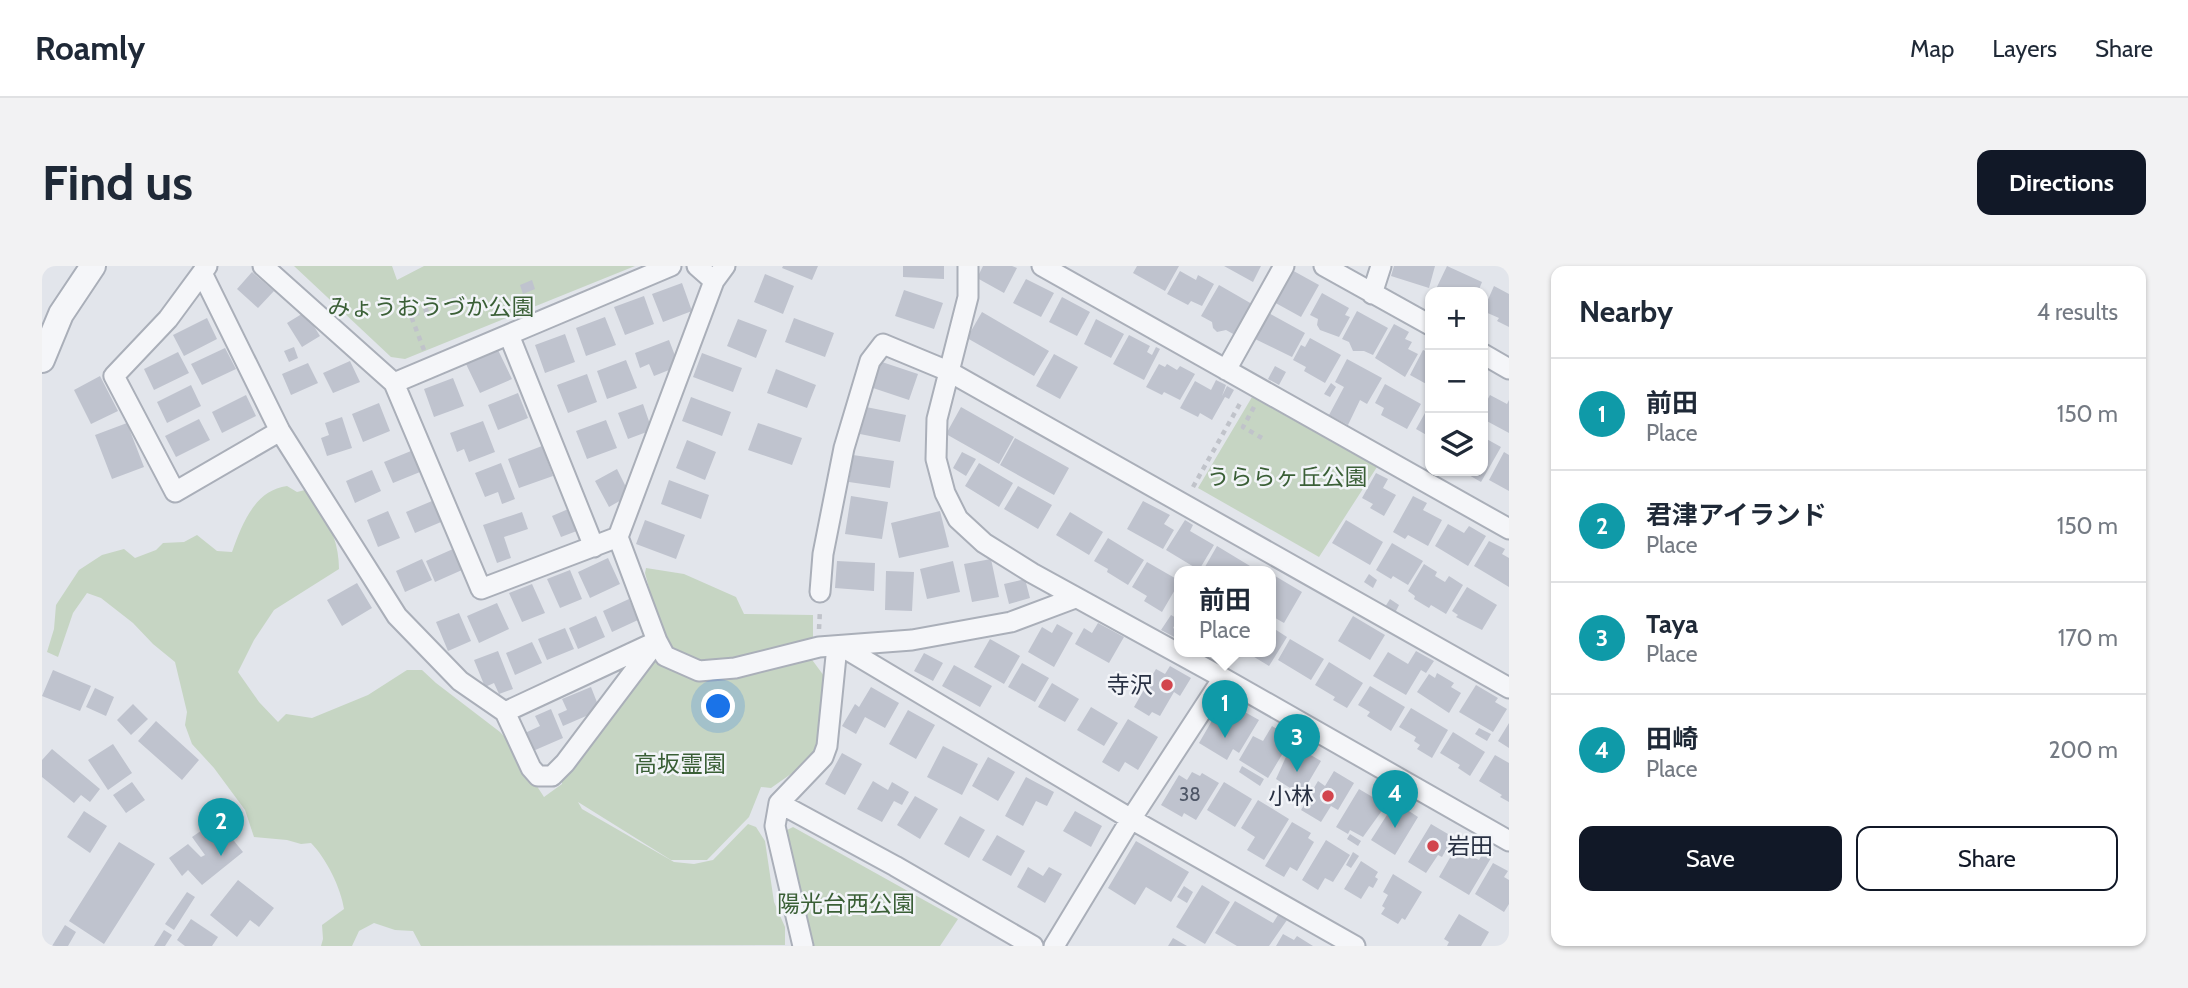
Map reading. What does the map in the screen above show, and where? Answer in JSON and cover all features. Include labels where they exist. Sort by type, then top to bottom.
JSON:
[{"type":"street","points":[[42,360],[61,314],[93,266]]},
{"type":"street","points":[[263,266],[394,383],[481,589],[618,537]]},
{"type":"street","points":[[394,383],[671,266]]},
{"type":"street","points":[[697,266],[719,274],[618,537],[665,656],[699,671],[734,668],[819,647],[912,640],[1011,622],[1075,598]]},
{"type":"street","points":[[968,266],[968,297],[937,419],[936,459],[945,493],[958,519],[984,543],[1075,598],[1174,652]]},
{"type":"street","points":[[1042,266],[1509,529]]},
{"type":"street","points":[[1226,370],[1284,266]]},
{"type":"street","points":[[1324,266],[1425,323]]},
{"type":"street","points":[[1372,294],[1381,266]]},
{"type":"street","points":[[280,431],[175,492],[114,376],[168,319],[205,270],[280,431],[397,617],[460,681],[505,712],[531,768],[538,776],[552,776],[565,763],[657,641]]},
{"type":"street","points":[[509,335],[594,547]]},
{"type":"street","points":[[820,592],[823,554],[844,448],[870,361],[883,344],[948,371],[1509,688]]},
{"type":"street","points":[[1488,357],[1509,369]]},
{"type":"street","points":[[505,712],[657,641]]},
{"type":"street","points":[[803,946],[775,826],[779,803],[823,757],[827,746],[836,656],[841,646]]},
{"type":"street","points":[[841,646],[1131,818],[1355,946]]},
{"type":"street","points":[[1184,657],[1509,841]]},
{"type":"street","points":[[1054,946],[1131,818],[1223,678]]},
{"type":"street","points":[[779,803],[1033,946]]},
{"type":"path","points":[[417,334],[411,316],[455,299]]},
{"type":"path","points":[[1257,387],[1243,427],[1262,438]]},
{"type":"path","points":[[1183,504],[1257,387]]},
{"type":"path","points":[[819,647],[820,592]]},
{"type":"green space","name":"みょうおうづか公園","points":[[294,266],[392,266],[397,280],[424,266],[635,266],[405,359],[391,357]]},
{"type":"green space","name":"うららヶ丘公園","points":[[1252,397],[1377,467],[1319,557],[1198,488]]},
{"type":"green space","name":"高坂霊園","points":[[287,486],[297,492],[305,490],[325,517],[334,536],[339,569],[274,610],[254,640],[238,672],[259,702],[278,722],[286,714],[312,718],[368,695],[407,670],[422,670],[500,732],[518,751],[544,797],[562,784],[562,779],[655,657],[682,671],[810,657],[824,676],[816,752],[808,762],[771,788],[761,787],[749,817],[707,860],[671,860],[578,802],[582,809],[674,862],[694,864],[713,860],[748,824],[756,827],[765,841],[774,902],[785,927],[785,945],[421,946],[413,931],[395,930],[374,923],[359,931],[352,946],[321,946],[322,925],[344,909],[332,874],[311,843],[254,837],[245,810],[214,768],[192,744],[185,725],[187,712],[175,662],[133,623],[101,598],[87,593],[73,613],[58,657],[47,652],[54,629],[56,605],[79,570],[102,555],[124,549],[135,558],[156,550],[163,543],[184,542],[197,535],[217,551],[232,552],[245,520],[258,501],[266,494]]},
{"type":"green space","points":[[646,568],[684,574],[736,597],[744,614],[813,615],[813,643],[701,668],[672,652],[659,625]]},
{"type":"green space","name":"陽光台西公園","points":[[793,827],[958,919],[940,946],[813,946],[785,831]]},
{"type":"building","points":[[818,266],[812,280],[782,268]]},
{"type":"building","points":[[903,266],[944,266],[944,279],[903,277]]},
{"type":"building","points":[[983,266],[1017,268],[1004,293],[977,278]]},
{"type":"building","points":[[1137,266],[1179,266],[1165,291],[1133,273]]},
{"type":"building","points":[[1224,266],[1261,266],[1253,282]]},
{"type":"building","points":[[1394,266],[1435,266],[1429,287],[1391,276]]},
{"type":"building","points":[[1447,266],[1482,282],[1480,287],[1437,287]]},
{"type":"building","points":[[1290,269],[1319,285],[1301,317],[1272,301]]},
{"type":"building","points":[[1180,271],[1196,280],[1198,275],[1214,284],[1202,306],[1191,301],[1188,305],[1167,294]]},
{"type":"building","points":[[252,272],[274,291],[258,308],[237,289]]},
{"type":"building","points":[[765,274],[794,286],[783,314],[754,302]]},
{"type":"building","points":[[1026,279],[1054,293],[1041,317],[1013,303]]},
{"type":"building","points":[[532,280],[535,289],[523,294],[520,285]]},
{"type":"building","points":[[682,283],[692,311],[663,322],[652,294]]},
{"type":"building","points":[[1219,285],[1252,304],[1235,335],[1226,330],[1217,332],[1212,322],[1201,316]]},
{"type":"building","points":[[1494,286],[1509,294],[1509,327],[1488,313],[1488,300]]},
{"type":"building","points":[[904,290],[943,303],[934,329],[895,316]]},
{"type":"building","points":[[1322,293],[1349,308],[1345,315],[1350,317],[1339,337],[1320,330],[1318,319],[1310,315]]},
{"type":"building","points":[[644,296],[654,324],[625,335],[614,307]]},
{"type":"building","points":[[1062,297],[1090,312],[1077,336],[1049,322]]},
{"type":"building","points":[[1265,311],[1305,333],[1292,357],[1255,339],[1260,330],[1256,328]]},
{"type":"building","points":[[1357,311],[1388,328],[1373,355],[1364,351],[1353,351],[1349,342],[1342,339]]},
{"type":"building","points":[[305,312],[320,336],[302,347],[287,323]]},
{"type":"building","points":[[982,312],[1049,351],[1034,376],[967,338]]},
{"type":"building","points":[[605,317],[616,345],[586,356],[576,328]]},
{"type":"building","points":[[207,318],[217,339],[184,356],[173,335]]},
{"type":"building","points":[[794,318],[834,333],[825,357],[785,342]]},
{"type":"building","points":[[738,319],[767,330],[756,358],[727,346]]},
{"type":"building","points":[[1096,319],[1124,334],[1111,358],[1084,344]]},
{"type":"building","points":[[1394,324],[1409,332],[1405,339],[1412,342],[1408,349],[1418,354],[1405,377],[1375,358]]},
{"type":"building","points":[[565,334],[575,362],[545,373],[535,345]]},
{"type":"building","points":[[1129,335],[1150,346],[1147,352],[1152,355],[1156,347],[1160,349],[1144,380],[1113,364]]},
{"type":"building","points":[[1310,338],[1341,355],[1325,383],[1304,371],[1306,367],[1293,360],[1301,345],[1305,347]]},
{"type":"building","points":[[669,340],[679,366],[654,376],[649,364],[640,368],[635,353]]},
{"type":"building","points":[[294,347],[298,358],[289,362],[284,351]]},
{"type":"building","points":[[225,348],[236,369],[202,385],[191,364]]},
{"type":"building","points":[[498,350],[512,379],[480,393],[466,364]]},
{"type":"building","points":[[1423,350],[1425,351],[1425,383],[1410,375]]},
{"type":"building","points":[[178,352],[189,373],[154,390],[144,369]]},
{"type":"building","points":[[702,353],[742,368],[733,392],[693,377]]},
{"type":"building","points":[[1054,354],[1078,367],[1060,399],[1036,386]]},
{"type":"building","points":[[1347,359],[1382,378],[1367,404],[1360,400],[1348,425],[1329,415],[1344,387],[1335,382]]},
{"type":"building","points":[[626,360],[637,388],[607,399],[597,371]]},
{"type":"building","points":[[350,361],[360,382],[333,393],[323,373]]},
{"type":"building","points":[[879,361],[918,374],[909,400],[870,387]]},
{"type":"building","points":[[308,363],[318,383],[291,395],[282,374]]},
{"type":"building","points":[[1159,364],[1165,367],[1167,364],[1177,370],[1180,366],[1195,374],[1180,400],[1146,387]]},
{"type":"building","points":[[1275,366],[1286,372],[1279,385],[1268,379]]},
{"type":"building","points":[[776,369],[816,385],[807,408],[767,393]]},
{"type":"building","points":[[587,374],[597,402],[568,413],[557,385]]},
{"type":"building","points":[[100,376],[118,411],[91,424],[74,390]]},
{"type":"building","points":[[453,378],[464,406],[434,417],[424,389]]},
{"type":"building","points":[[1216,380],[1226,385],[1222,396],[1227,386],[1234,390],[1229,399],[1225,397],[1212,420],[1200,413],[1198,417],[1180,408],[1195,381],[1211,390]]},
{"type":"building","points":[[1331,383],[1336,387],[1330,397],[1324,394]]},
{"type":"building","points":[[1385,384],[1421,404],[1407,429],[1381,415],[1384,408],[1375,403]]},
{"type":"building","points":[[191,385],[201,406],[167,423],[157,402]]},
{"type":"building","points":[[518,393],[528,418],[498,430],[488,405]]},
{"type":"building","points":[[246,395],[256,416],[222,433],[212,412]]},
{"type":"building","points":[[1490,395],[1507,404],[1509,400],[1509,433],[1488,422]]},
{"type":"building","points":[[691,397],[731,412],[722,436],[682,421]]},
{"type":"building","points":[[379,403],[390,431],[363,442],[352,414]]},
{"type":"building","points":[[643,404],[652,430],[628,439],[618,413]]},
{"type":"building","points":[[866,407],[906,415],[900,442],[860,434]]},
{"type":"building","points":[[961,407],[1014,437],[999,464],[946,434]]},
{"type":"building","points":[[1425,413],[1425,434],[1416,429]]},
{"type":"building","points":[[342,417],[352,448],[327,456],[321,438],[329,435],[325,423]]},
{"type":"building","points":[[199,419],[210,440],[176,457],[165,436]]},
{"type":"building","points":[[606,420],[617,448],[587,459],[576,431]]},
{"type":"building","points":[[483,421],[495,452],[469,462],[464,449],[457,452],[450,433]]},
{"type":"building","points":[[127,423],[144,467],[112,479],[95,435]]},
{"type":"building","points":[[758,423],[802,438],[792,465],[748,450]]},
{"type":"building","points":[[1015,438],[1069,468],[1054,495],[1000,465]]},
{"type":"building","points":[[687,440],[716,452],[705,480],[676,468]]},
{"type":"building","points":[[1488,440],[1501,447],[1488,470]]},
{"type":"building","points":[[542,446],[553,476],[519,488],[508,459]]},
{"type":"building","points":[[411,451],[420,472],[393,483],[384,462]]},
{"type":"building","points":[[962,452],[976,459],[966,476],[953,468]]},
{"type":"building","points":[[1504,452],[1509,455],[1509,491],[1489,480]]},
{"type":"building","points":[[853,455],[894,461],[890,488],[849,482]]},
{"type":"building","points":[[501,463],[515,499],[502,504],[498,492],[485,497],[475,473]]},
{"type":"building","points":[[979,463],[1013,483],[999,507],[965,486]]},
{"type":"building","points":[[617,469],[630,495],[609,507],[595,481]]},
{"type":"building","points":[[372,470],[381,491],[355,503],[346,481]]},
{"type":"building","points":[[1376,473],[1388,479],[1383,488],[1396,495],[1384,516],[1370,508],[1373,504],[1362,498]]},
{"type":"building","points":[[1470,476],[1484,476],[1481,482]]},
{"type":"building","points":[[669,480],[709,495],[701,519],[661,504]]},
{"type":"building","points":[[1018,486],[1052,505],[1038,529],[1004,509]]},
{"type":"building","points":[[851,496],[888,502],[882,539],[845,534]]},
{"type":"building","points":[[1413,496],[1427,503],[1423,510],[1442,520],[1428,546],[1408,535],[1405,539],[1393,532]]},
{"type":"building","points":[[432,501],[441,522],[415,533],[406,512]]},
{"type":"building","points":[[1143,501],[1170,515],[1164,524],[1174,530],[1163,549],[1127,529]]},
{"type":"building","points":[[573,507],[582,529],[561,537],[552,516]]},
{"type":"building","points":[[388,511],[400,538],[378,547],[367,520]]},
{"type":"building","points":[[940,511],[949,547],[899,558],[891,523]]},
{"type":"building","points":[[522,512],[528,529],[504,537],[511,558],[497,563],[483,525]]},
{"type":"building","points":[[1070,512],[1103,532],[1089,555],[1056,535]]},
{"type":"building","points":[[645,520],[685,535],[676,559],[636,544]]},
{"type":"building","points":[[1185,520],[1193,525],[1190,531],[1214,545],[1201,566],[1192,566],[1166,550]]},
{"type":"building","points":[[1346,520],[1383,542],[1370,565],[1332,543]]},
{"type":"building","points":[[1448,524],[1464,533],[1469,526],[1486,536],[1468,566],[1435,546]]},
{"type":"building","points":[[1108,538],[1144,560],[1128,585],[1094,561]]},
{"type":"building","points":[[1489,541],[1505,549],[1502,554],[1509,558],[1509,587],[1474,566]]},
{"type":"building","points":[[1392,543],[1423,561],[1408,585],[1376,570]]},
{"type":"building","points":[[1217,546],[1250,566],[1205,566]]},
{"type":"building","points":[[453,549],[462,570],[435,582],[426,561]]},
{"type":"building","points":[[608,558],[620,584],[590,598],[578,572]]},
{"type":"building","points":[[422,559],[432,580],[405,592],[396,571]]},
{"type":"building","points":[[991,559],[999,597],[972,602],[964,564]]},
{"type":"building","points":[[837,561],[875,563],[874,591],[835,588]]},
{"type":"building","points":[[953,561],[960,592],[927,599],[920,569]]},
{"type":"building","points":[[1147,562],[1174,578],[1174,591],[1162,612],[1144,601],[1147,596],[1132,587]]},
{"type":"building","points":[[1424,564],[1437,572],[1435,576],[1445,582],[1449,576],[1463,585],[1446,614],[1414,599],[1415,596],[1408,591]]},
{"type":"building","points":[[570,570],[582,599],[560,608],[547,579]]},
{"type":"building","points":[[886,571],[914,572],[912,611],[885,610]]},
{"type":"building","points":[[1369,574],[1377,580],[1373,588],[1364,582]]},
{"type":"building","points":[[1276,577],[1302,592],[1284,623],[1276,618]]},
{"type":"building","points":[[1025,579],[1030,598],[1009,604],[1004,584]]},
{"type":"building","points":[[357,583],[372,608],[342,626],[327,600]]},
{"type":"building","points":[[532,584],[545,613],[522,622],[509,593]]},
{"type":"building","points":[[1467,587],[1497,605],[1482,630],[1456,617],[1458,615],[1452,611]]},
{"type":"building","points":[[629,599],[638,620],[612,632],[603,611]]},
{"type":"building","points":[[1390,599],[1399,605],[1395,613],[1385,607]]},
{"type":"building","points":[[497,603],[509,629],[479,643],[467,616]]},
{"type":"building","points":[[459,613],[471,641],[448,651],[436,622]]},
{"type":"building","points":[[1171,615],[1174,617],[1174,637],[1161,630]]},
{"type":"building","points":[[596,616],[605,637],[578,649],[569,628]]},
{"type":"building","points":[[1353,616],[1385,635],[1370,660],[1338,641]]},
{"type":"building","points":[[1098,623],[1124,637],[1109,663],[1075,644],[1084,628],[1092,633]]},
{"type":"building","points":[[1057,624],[1073,633],[1054,667],[1028,652],[1042,627],[1052,633]]},
{"type":"building","points":[[565,628],[574,649],[547,660],[538,639]]},
{"type":"building","points":[[1276,630],[1287,637],[1276,655]]},
{"type":"building","points":[[990,639],[1020,656],[1004,684],[974,667]]},
{"type":"building","points":[[1290,639],[1324,659],[1311,680],[1278,660]]},
{"type":"building","points":[[532,642],[542,663],[515,675],[506,653]]},
{"type":"building","points":[[498,651],[513,689],[499,694],[494,683],[485,687],[474,660]]},
{"type":"building","points":[[1416,651],[1434,661],[1426,673],[1421,670],[1406,695],[1373,676],[1388,652],[1408,664]]},
{"type":"building","points":[[924,653],[943,663],[933,681],[914,671]]},
{"type":"building","points":[[1254,657],[1275,657],[1269,666]]},
{"type":"building","points":[[1329,662],[1363,683],[1347,708],[1315,685]]},
{"type":"building","points":[[1022,663],[1049,678],[1035,702],[1008,687]]},
{"type":"building","points":[[954,665],[992,686],[980,707],[942,686]]},
{"type":"building","name":"寺沢","points":[[1170,666],[1191,678],[1180,696],[1174,692],[1160,716],[1152,712],[1149,716],[1134,707],[1156,669],[1165,674]]},
{"type":"building","points":[[53,670],[91,686],[80,711],[42,696]]},
{"type":"building","points":[[1437,673],[1454,683],[1451,687],[1461,693],[1449,713],[1417,692],[1429,674],[1435,678]]},
{"type":"building","points":[[1052,683],[1079,699],[1065,722],[1038,707]]},
{"type":"building","points":[[1476,685],[1498,698],[1495,702],[1507,709],[1493,732],[1459,712]]},
{"type":"building","points":[[1370,686],[1405,707],[1391,731],[1367,716],[1370,712],[1358,705]]},
{"type":"building","points":[[591,687],[600,710],[563,726],[558,714],[567,710],[562,699]]},
{"type":"building","points":[[871,687],[899,703],[885,728],[865,717],[856,734],[842,726],[855,704],[859,707]]},
{"type":"building","points":[[95,688],[114,697],[106,716],[86,707]]},
{"type":"building","points":[[133,704],[148,719],[131,735],[117,720]]},
{"type":"building","points":[[1091,707],[1118,723],[1104,746],[1077,730]]},
{"type":"building","points":[[1411,708],[1448,730],[1432,758],[1417,749],[1420,745],[1414,741],[1416,737],[1399,727]]},
{"type":"building","points":[[551,709],[563,738],[533,751],[525,733],[540,726],[535,716]]},
{"type":"building","points":[[908,710],[935,725],[916,759],[889,744]]},
{"type":"building","points":[[1243,711],[1259,720],[1239,753],[1233,749],[1227,760],[1199,743],[1217,712],[1235,723]]},
{"type":"building","points":[[1128,719],[1158,737],[1138,770],[1125,762],[1119,772],[1102,762]]},
{"type":"building","points":[[156,721],[199,760],[182,780],[138,741]]},
{"type":"building","points":[[1509,723],[1509,748],[1498,741]]},
{"type":"building","points":[[1272,726],[1292,738],[1268,778],[1239,760],[1253,736],[1263,741]]},
{"type":"building","points":[[1479,728],[1491,734],[1487,741],[1475,734]]},
{"type":"building","points":[[1453,732],[1485,752],[1470,776],[1458,768],[1460,765],[1440,753]]},
{"type":"building","points":[[113,744],[132,773],[108,790],[88,760]]},
{"type":"building","points":[[943,746],[978,764],[962,795],[927,777]]},
{"type":"building","points":[[1299,748],[1321,761],[1301,795],[1276,779],[1289,750],[1295,754]]},
{"type":"building","points":[[52,749],[100,789],[90,802],[81,795],[74,803],[42,777],[42,760]]},
{"type":"building","points":[[842,753],[862,764],[845,795],[825,784]]},
{"type":"building","points":[[1495,755],[1509,763],[1509,802],[1479,781]]},
{"type":"building","points":[[988,757],[1015,772],[998,801],[972,786]]},
{"type":"building","points":[[1242,766],[1264,779],[1260,786],[1239,772]]},
{"type":"building","name":"小林","points":[[1334,771],[1354,783],[1338,810],[1331,806],[1321,822],[1301,810],[1318,781],[1325,786]]},
{"type":"building","points":[[1192,772],[1200,776],[1202,773],[1219,783],[1196,820],[1184,813],[1182,817],[1161,805],[1179,775],[1187,780]]},
{"type":"building","points":[[1026,777],[1054,792],[1047,806],[1036,801],[1023,826],[1005,816]]},
{"type":"building","points":[[873,781],[888,790],[892,782],[909,792],[902,805],[894,801],[882,822],[857,809]]},
{"type":"building","points":[[132,782],[145,800],[126,813],[113,795]]},
{"type":"building","points":[[1224,782],[1252,799],[1235,827],[1207,810]]},
{"type":"building","points":[[1359,789],[1386,805],[1363,837],[1350,830],[1348,834],[1336,827]]},
{"type":"building","points":[[1379,789],[1391,796],[1387,803],[1374,796]]},
{"type":"building","points":[[915,796],[938,809],[920,839],[897,825]]},
{"type":"building","points":[[1258,800],[1289,819],[1264,860],[1247,850],[1255,837],[1241,828]]},
{"type":"building","points":[[1392,807],[1400,812],[1403,807],[1418,817],[1395,855],[1371,840]]},
{"type":"building","points":[[84,811],[107,826],[90,853],[67,837]]},
{"type":"building","points":[[1075,811],[1102,826],[1091,847],[1063,831]]},
{"type":"building","points":[[960,816],[985,830],[969,858],[944,844]]},
{"type":"building","points":[[1292,822],[1311,833],[1308,838],[1314,842],[1297,871],[1290,867],[1284,877],[1265,866]]},
{"type":"building","points":[[211,824],[225,839],[230,836],[243,852],[202,885],[188,870],[182,876],[169,858],[188,844],[201,857],[205,855],[192,837]]},
{"type":"building","name":"岩田","points":[[1431,824],[1453,837],[1442,857],[1438,855],[1426,873],[1408,862]]},
{"type":"building","points":[[1350,834],[1361,841],[1358,846],[1347,839]]},
{"type":"building","points":[[997,835],[1025,851],[1011,876],[982,860]]},
{"type":"building","points":[[1326,840],[1350,855],[1333,882],[1325,878],[1318,890],[1302,880]]},
{"type":"building","points":[[1136,841],[1189,872],[1171,902],[1146,887],[1135,905],[1108,888]]},
{"type":"building","points":[[119,842],[155,864],[104,944],[69,921]]},
{"type":"building","points":[[1486,848],[1494,853],[1469,895],[1439,877],[1455,849],[1479,860]]},
{"type":"building","points":[[1353,852],[1359,856],[1351,868],[1346,865]]},
{"type":"building","points":[[1361,861],[1378,872],[1375,877],[1378,879],[1373,888],[1369,886],[1361,899],[1344,889]]},
{"type":"building","points":[[1493,863],[1508,871],[1504,877],[1509,880],[1509,904],[1504,912],[1475,894]]},
{"type":"building","points":[[1028,867],[1043,876],[1049,867],[1062,874],[1045,903],[1017,887]]},
{"type":"building","points":[[1393,874],[1422,892],[1405,920],[1402,918],[1398,924],[1381,914],[1388,895],[1383,892]]},
{"type":"building","points":[[238,880],[274,908],[259,927],[250,920],[237,937],[210,915]]},
{"type":"building","points":[[1202,885],[1230,902],[1205,944],[1176,927]]},
{"type":"building","points":[[1184,886],[1193,892],[1187,903],[1177,897]]},
{"type":"building","points":[[187,892],[195,897],[174,930],[165,924]]},
{"type":"building","points":[[1235,901],[1273,923],[1278,915],[1287,920],[1269,946],[1237,946],[1215,933]]},
{"type":"building","points":[[1459,914],[1489,932],[1481,946],[1447,946],[1449,942],[1444,939]]},
{"type":"building","points":[[191,919],[218,937],[212,946],[185,946],[177,940]]},
{"type":"building","points":[[65,925],[76,932],[68,946],[52,946]]},
{"type":"building","points":[[164,930],[172,935],[165,946],[154,946]]},
{"type":"building","points":[[1283,934],[1294,940],[1297,936],[1313,946],[1276,946]]},
{"type":"building","points":[[1173,938],[1187,946],[1168,946]]},
{"type":"place","name":"寺沢","points":[[1167,685]]},
{"type":"place","name":"前田","points":[[1225,738]]},
{"type":"place","name":"Taya","points":[[1297,772]]},
{"type":"place","name":"小林","points":[[1328,796]]},
{"type":"place","name":"田崎","points":[[1395,828]]},
{"type":"place","name":"岩田","points":[[1433,846]]},
{"type":"place","name":"君津アイランド","points":[[221,856]]}]
